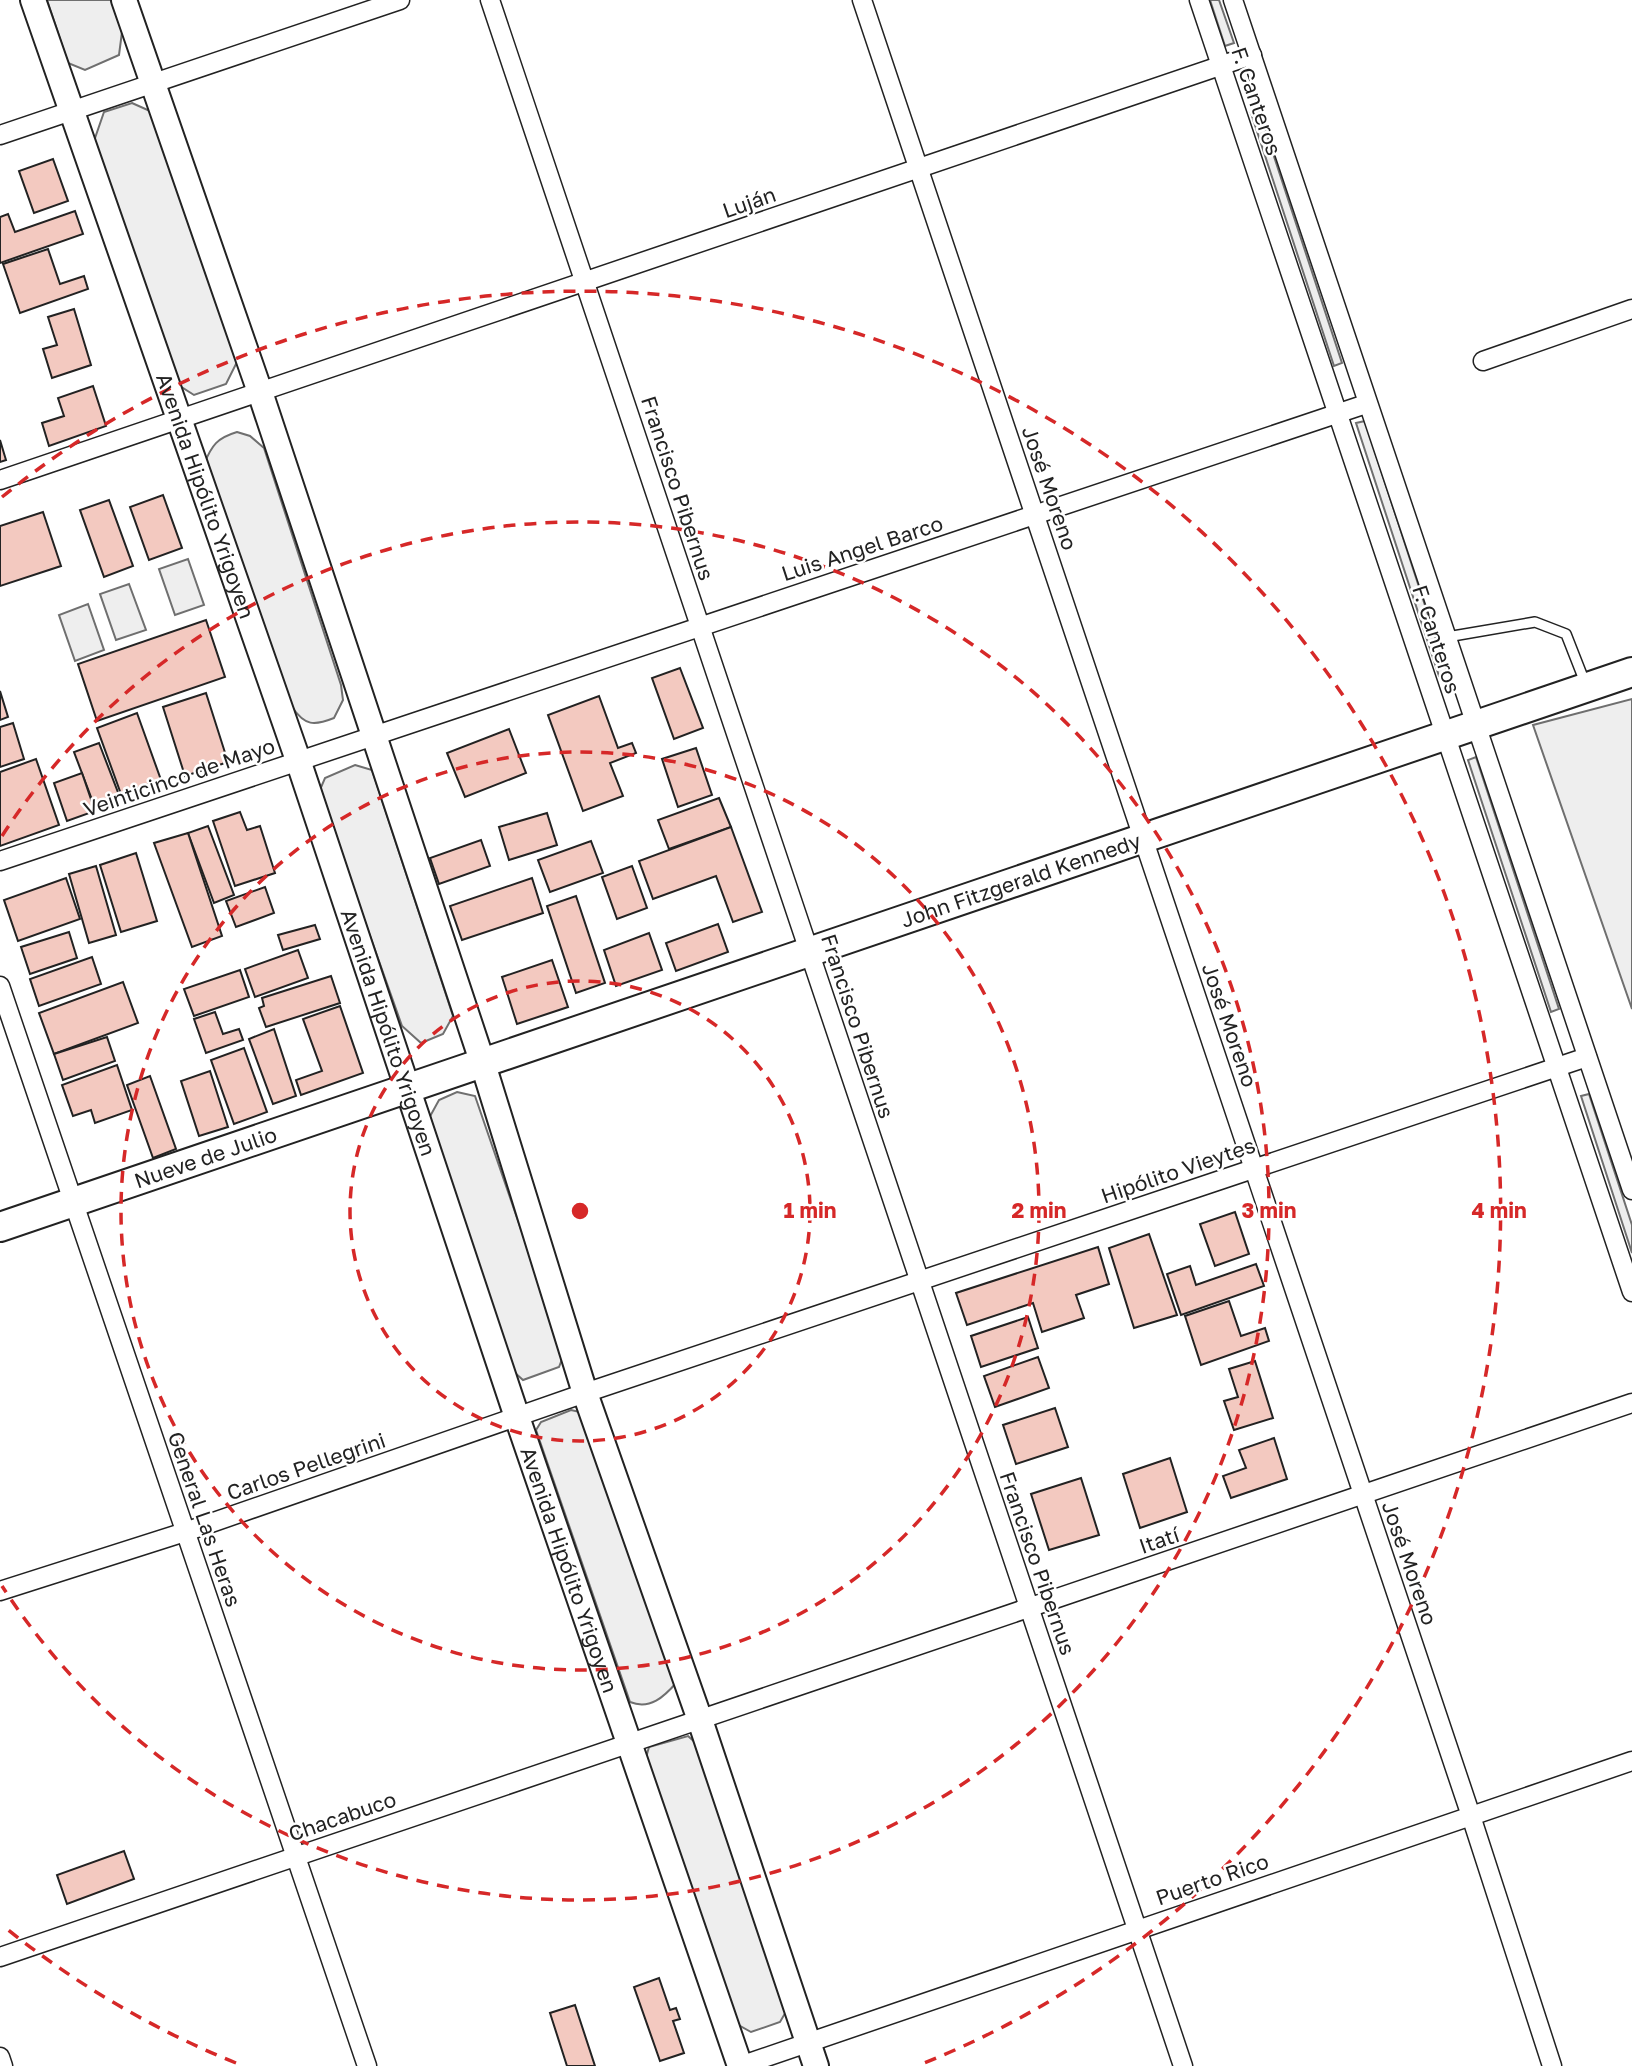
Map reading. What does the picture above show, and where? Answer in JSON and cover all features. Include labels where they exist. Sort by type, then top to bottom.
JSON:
[{"type":"main road","name":"Avenida Hipólito Yrigoyen","points":[[33,0],[298,760],[517,1417],[740,2066]]},
{"type":"main road","points":[[124,0],[260,392],[482,1061],[585,1393],[700,1720],[816,2066]]},
{"type":"main road","name":"John Fitzgerald Kennedy","points":[[409,1087],[1632,671]]},
{"type":"main road","name":"Nueve de Julio","points":[[0,1227],[409,1087]]},
{"type":"street","points":[[0,135],[400,0]]},
{"type":"street","name":"Francisco Pibernus","points":[[490,0],[1183,2066]]},
{"type":"street","name":"José Moreno","points":[[862,0],[1471,1815],[1552,2066]]},
{"type":"street","name":"F. Canteros","points":[[1199,0],[1632,1293]]},
{"type":"street","name":"F. Canteros","points":[[1233,0],[1366,404],[1477,725],[1632,1190]]},
{"type":"street","name":"Luján","points":[[0,480],[1252,55]]},
{"type":"street","points":[[1483,361],[1632,309]]},
{"type":"street","name":"Luis Angel Barco","points":[[372,735],[1366,404]]},
{"type":"street","name":"Veinticinco de Mayo","points":[[0,861],[372,735]]},
{"type":"street","name":"General Las Heras","points":[[0,986],[367,2066]]},
{"type":"street","name":"Hipólito Vieytes","points":[[585,1393],[1587,1057]]},
{"type":"street","name":"Carlos Pellegrini","points":[[0,1591],[185,1532],[585,1393]]},
{"type":"street","name":"Itatí","points":[[700,1720],[1632,1403]]},
{"type":"street","name":"Chacabuco","points":[[0,1957],[700,1720]]},
{"type":"street","name":"Puerto Rico","points":[[740,2066],[1137,1928],[1632,1761]]},
{"type":"street","points":[[0,2057],[3,2066]]},
{"type":"lane","points":[[1447,637],[1535,622],[1554,628],[1566,634],[1587,687]]},
{"type":"shaded area","points":[[47,0],[111,0],[122,32],[119,55],[85,70],[68,63]]},
{"type":"shaded area","points":[[1210,0],[1219,0],[1234,43],[1225,46]]},
{"type":"shaded area","points":[[132,103],[150,111],[238,360],[226,384],[194,395],[180,386],[94,141],[104,112]]},
{"type":"shaded area","points":[[1259,111],[1342,363],[1334,366],[1251,113]]},
{"type":"shaded area","points":[[1365,421],[1447,673],[1439,676],[1356,423]]},
{"type":"shaded area","points":[[237,432],[250,436],[264,448],[341,685],[343,700],[334,718],[327,721],[310,723],[301,718],[292,707],[204,464],[216,443]]},
{"type":"shaded area","points":[[188,559],[204,605],[175,615],[159,569]]},
{"type":"shaded area","points":[[129,584],[146,630],[116,640],[100,594]]},
{"type":"shaded area","points":[[88,604],[104,650],[75,661],[59,615]]},
{"type":"shaded area","points":[[1632,699],[1632,1009],[1533,725]]},
{"type":"shaded area","points":[[1476,757],[1559,1009],[1551,1012],[1468,760]]},
{"type":"shaded area","points":[[355,765],[372,770],[453,1016],[443,1034],[421,1043],[402,1026],[319,792],[325,778]]},
{"type":"shaded area","points":[[457,1092],[475,1096],[564,1354],[559,1367],[523,1380],[514,1372],[428,1120],[439,1100]]},
{"type":"shaded area","points":[[1589,1094],[1632,1225],[1632,1253],[1581,1096]]},
{"type":"shaded area","points":[[571,1410],[584,1413],[677,1682],[662,1697],[650,1703],[630,1702],[536,1430],[541,1422]]},
{"type":"shaded area","points":[[688,1736],[698,1745],[787,2010],[780,2022],[751,2032],[735,2023],[645,1761],[649,1747]]},
{"type":"building","points":[[53,159],[68,201],[34,213],[19,171]]},
{"type":"building","points":[[75,211],[83,234],[0,263],[0,217],[8,214],[15,232]]},
{"type":"building","points":[[48,249],[60,284],[84,276],[88,289],[20,313],[3,264]]},
{"type":"building","points":[[74,309],[91,365],[52,378],[43,349],[57,345],[48,317]]},
{"type":"building","points":[[93,386],[106,426],[49,446],[42,423],[64,416],[58,398]]},
{"type":"building","points":[[0,440],[6,460],[0,462]]},
{"type":"building","points":[[163,495],[182,548],[149,560],[130,507]]},
{"type":"building","points":[[109,500],[133,566],[104,577],[80,510]]},
{"type":"building","points":[[43,512],[61,566],[0,586],[0,526]]},
{"type":"building","points":[[206,620],[225,677],[97,721],[78,664]]},
{"type":"building","points":[[680,668],[703,728],[674,739],[652,678]]},
{"type":"building","points":[[0,691],[8,717],[0,720]]},
{"type":"building","points":[[206,693],[228,762],[185,776],[163,707]]},
{"type":"building","points":[[599,696],[618,748],[632,743],[636,753],[610,763],[623,796],[583,811],[548,715]]},
{"type":"building","points":[[137,713],[161,780],[121,794],[97,728]]},
{"type":"building","points":[[13,723],[24,759],[0,767],[0,727]]},
{"type":"building","points":[[509,729],[526,773],[465,797],[447,753]]},
{"type":"building","points":[[99,743],[119,795],[94,805],[74,752]]},
{"type":"building","points":[[696,748],[712,795],[678,807],[662,759]]},
{"type":"building","points":[[36,759],[59,825],[0,846],[0,772]]},
{"type":"building","points":[[82,773],[95,811],[67,821],[54,783]]},
{"type":"building","points":[[719,798],[731,827],[669,849],[658,820]]},
{"type":"building","points":[[240,812],[247,830],[260,826],[275,873],[235,886],[213,821]]},
{"type":"building","points":[[547,813],[557,845],[509,860],[499,827]]},
{"type":"building","points":[[208,826],[234,895],[214,903],[188,833]]},
{"type":"building","points":[[731,827],[762,912],[733,922],[716,876],[653,899],[639,861]]},
{"type":"building","points":[[188,833],[222,936],[192,947],[154,843]]},
{"type":"building","points":[[481,840],[490,866],[439,884],[430,858]]},
{"type":"building","points":[[591,841],[603,873],[550,892],[538,860]]},
{"type":"building","points":[[136,853],[157,921],[121,932],[100,865]]},
{"type":"building","points":[[96,866],[116,935],[89,943],[69,874]]},
{"type":"building","points":[[632,866],[647,908],[617,919],[602,877]]},
{"type":"building","points":[[66,878],[80,919],[18,941],[4,900]]},
{"type":"building","points":[[532,878],[543,913],[462,940],[450,906]]},
{"type":"building","points":[[265,887],[274,913],[236,927],[226,901]]},
{"type":"building","points":[[576,896],[605,983],[576,993],[547,906]]},
{"type":"building","points":[[718,924],[728,952],[676,971],[666,943]]},
{"type":"building","points":[[315,925],[320,939],[283,950],[278,935]]},
{"type":"building","points":[[69,932],[77,958],[30,974],[21,947]]},
{"type":"building","points":[[649,933],[662,970],[616,986],[604,950]]},
{"type":"building","points":[[298,950],[308,978],[255,997],[245,969]]},
{"type":"building","points":[[92,957],[101,984],[39,1006],[30,979]]},
{"type":"building","points":[[552,960],[568,1007],[517,1024],[502,977]]},
{"type":"building","points":[[240,970],[249,997],[194,1016],[184,989]]},
{"type":"building","points":[[331,976],[340,1003],[266,1027],[259,1008],[264,1006],[262,998]]},
{"type":"building","points":[[123,982],[138,1023],[54,1054],[39,1013]]},
{"type":"building","points":[[340,1006],[363,1073],[301,1095],[296,1080],[322,1071],[303,1019]]},
{"type":"building","points":[[215,1012],[223,1034],[239,1029],[243,1040],[206,1053],[194,1019]]},
{"type":"building","points":[[274,1029],[296,1096],[273,1104],[249,1039]]},
{"type":"building","points":[[107,1037],[115,1061],[63,1080],[54,1054]]},
{"type":"building","points":[[244,1048],[267,1112],[234,1124],[211,1060]]},
{"type":"building","points":[[117,1065],[132,1110],[95,1123],[91,1110],[73,1116],[62,1085]]},
{"type":"building","points":[[210,1071],[228,1127],[199,1136],[181,1081]]},
{"type":"building","points":[[150,1076],[176,1149],[153,1158],[127,1085]]},
{"type":"building","points":[[1235,1212],[1249,1254],[1215,1266],[1200,1224]]},
{"type":"building","points":[[1149,1234],[1177,1315],[1134,1328],[1109,1248]]},
{"type":"building","points":[[1098,1247],[1109,1284],[1076,1295],[1084,1318],[1042,1332],[1033,1303],[967,1325],[956,1293]]},
{"type":"building","points":[[1256,1264],[1264,1286],[1181,1315],[1167,1274],[1190,1266],[1196,1285]]},
{"type":"building","points":[[1229,1301],[1241,1336],[1265,1328],[1269,1341],[1201,1365],[1185,1316]]},
{"type":"building","points":[[1028,1317],[1038,1348],[981,1367],[971,1336]]},
{"type":"building","points":[[1038,1357],[1049,1388],[995,1407],[984,1376]]},
{"type":"building","points":[[1255,1361],[1273,1418],[1234,1430],[1224,1401],[1238,1397],[1229,1369]]},
{"type":"building","points":[[1055,1408],[1068,1447],[1016,1464],[1003,1425]]},
{"type":"building","points":[[1274,1438],[1287,1479],[1231,1498],[1223,1476],[1246,1468],[1239,1450]]},
{"type":"building","points":[[1170,1458],[1187,1512],[1140,1528],[1123,1474]]},
{"type":"building","points":[[1081,1478],[1099,1535],[1049,1550],[1031,1494]]},
{"type":"building","points":[[124,1851],[134,1879],[67,1904],[57,1875]]},
{"type":"building","points":[[659,1978],[670,2010],[676,2008],[680,2019],[673,2021],[684,2053],[660,2061],[634,1987]]},
{"type":"building","points":[[575,2005],[595,2066],[567,2066],[550,2013]]}]
